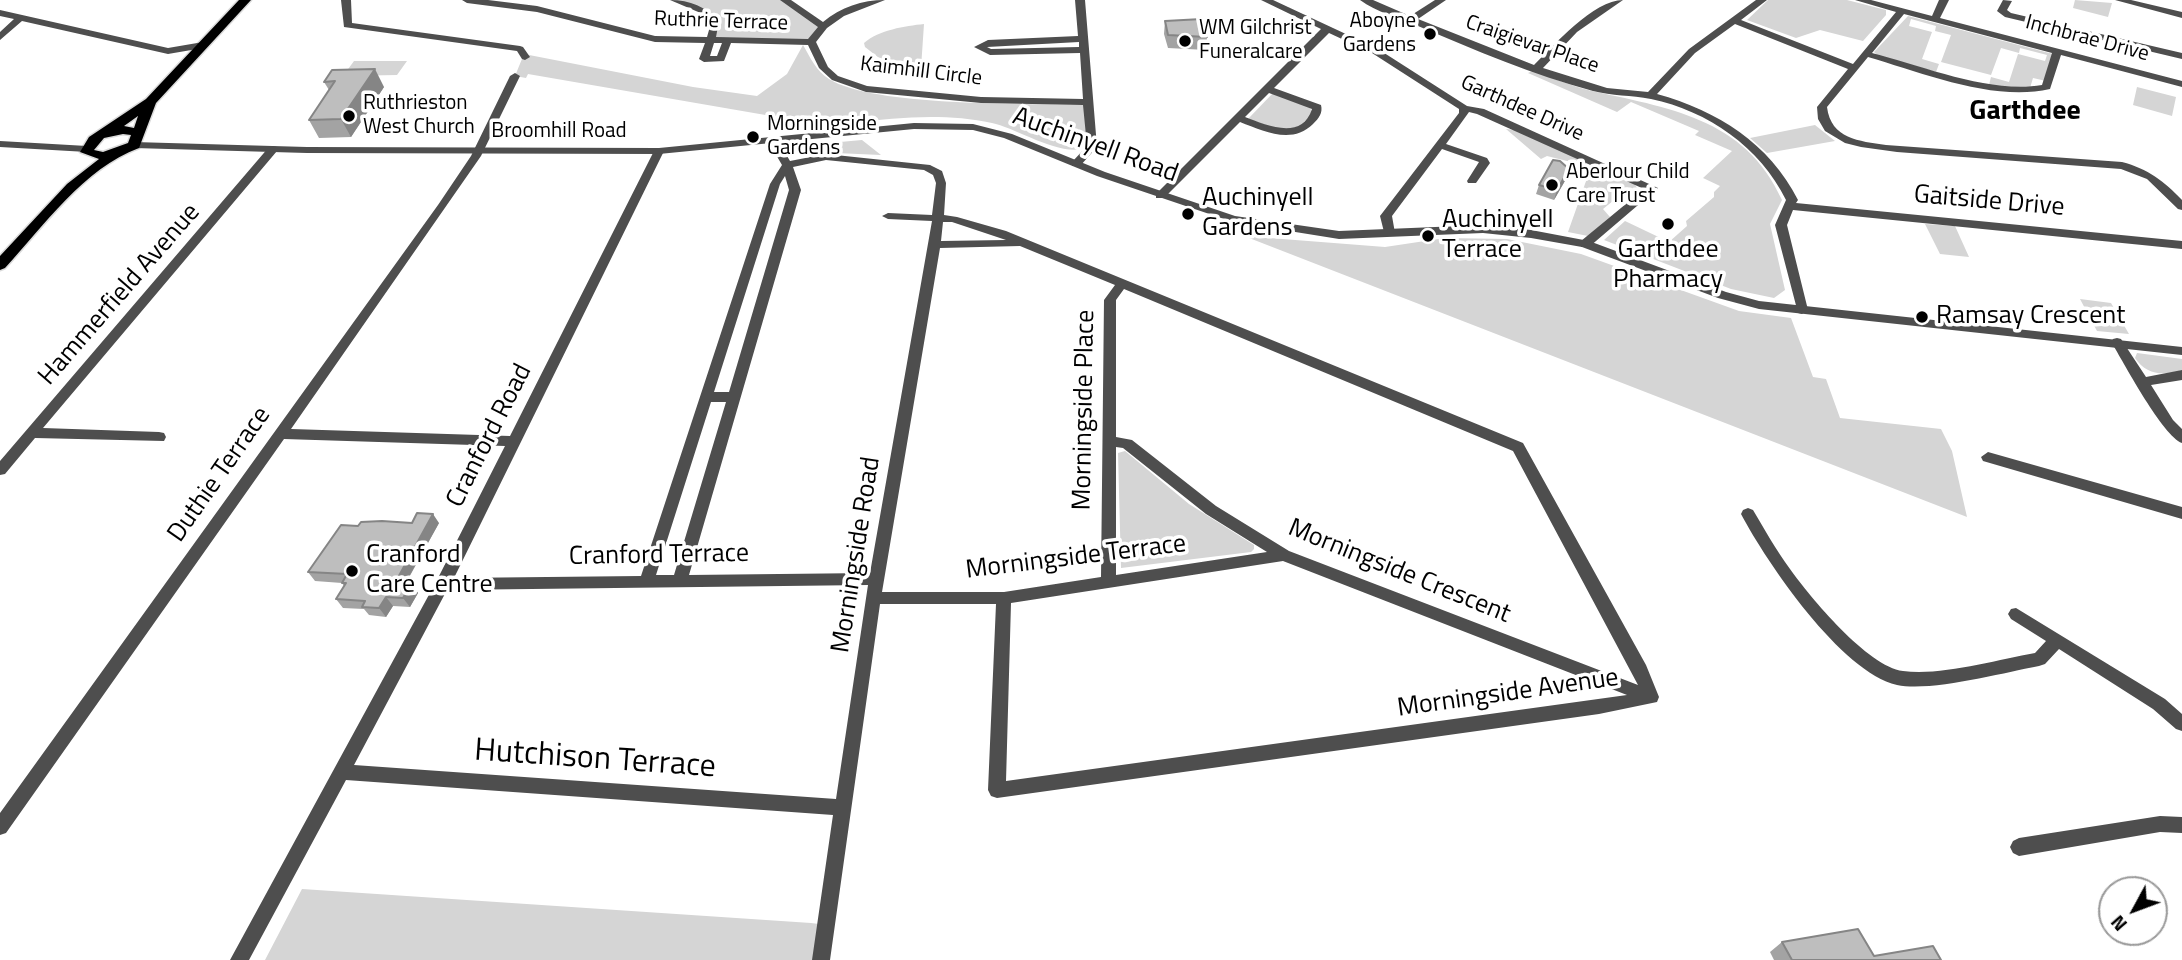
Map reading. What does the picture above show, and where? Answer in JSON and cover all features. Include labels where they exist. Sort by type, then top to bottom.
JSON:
[{"type":"main road","points":[[72,187],[90,148],[150,102],[245,0]]},
{"type":"main road","points":[[0,265],[72,187],[135,139],[150,102]]},
{"type":"main road","points":[[107,133],[125,130],[135,139]]},
{"type":"main road","points":[[90,148],[113,154]]},
{"type":"street","points":[[346,0],[347,25],[520,49],[525,57]]},
{"type":"street","name":"Ruthrie Terrace","points":[[467,0],[537,9],[655,39],[711,42],[811,41]]},
{"type":"street","points":[[676,0],[712,17],[716,28],[704,59],[721,59],[727,42]]},
{"type":"street","points":[[785,0],[822,25]]},
{"type":"street","points":[[1076,164],[1092,147],[1080,0]]},
{"type":"street","name":"Garthdee Drive","points":[[1266,0],[1375,51],[1464,108],[1480,111],[1652,188],[1585,244]]},
{"type":"street","name":"Craigievar Place","points":[[1365,0],[1536,69],[1618,93],[1651,95]]},
{"type":"street","points":[[1410,20],[1441,0]]},
{"type":"street","points":[[1536,69],[1574,30],[1618,0]]},
{"type":"street","points":[[1762,0],[1692,51],[1651,95],[1714,121],[1743,138],[1785,181],[1792,206],[1781,225],[1802,310]]},
{"type":"street","name":"Inchbrae Drive","points":[[1860,0],[2182,84]]},
{"type":"street","points":[[1935,19],[1944,0]]},
{"type":"street","points":[[2120,0],[2182,15]]},
{"type":"street","points":[[811,41],[822,25],[874,1]]},
{"type":"street","points":[[2007,1],[2002,11],[2008,15],[2181,53]]},
{"type":"street","points":[[1290,10],[1300,2]]},
{"type":"street","points":[[1902,11],[1822,107],[1824,123],[1845,138],[1862,145],[1897,149],[2109,163],[2139,168],[2157,178],[2182,207]]},
{"type":"street","points":[[0,13],[168,51],[203,45]]},
{"type":"street","points":[[0,37],[20,18]]},
{"type":"street","points":[[1736,21],[1854,68]]},
{"type":"street","points":[[1160,196],[1328,28]]},
{"type":"street","points":[[1867,54],[1982,86],[2036,89],[2046,87],[2074,30]]},
{"type":"street","points":[[1083,38],[988,43],[979,47],[990,52],[1084,50]]},
{"type":"street","name":"Kaimhill Circle","points":[[811,41],[824,68],[835,78],[866,89],[981,100],[1089,102]]},
{"type":"street","name":"Duthie Terrace","points":[[0,827],[479,150],[515,76]]},
{"type":"street","points":[[1238,118],[1292,134],[1302,130],[1317,113],[1317,107],[1309,102],[1268,89]]},
{"type":"street","points":[[1389,233],[1386,216],[1464,113],[1464,108]]},
{"type":"street","name":"Auchinyell Road","points":[[773,141],[914,126],[973,127],[1008,136],[1160,196],[1233,219],[1299,232],[1339,235],[1483,229],[1585,244],[1741,301],[2182,351]]},
{"type":"street","name":"Broomhill Road","points":[[135,139],[273,149],[659,151],[773,141]]},
{"type":"street","points":[[680,580],[795,190],[787,165],[773,141]]},
{"type":"street","points":[[0,144],[90,148]]},
{"type":"street","points":[[1439,145],[1483,160],[1485,163],[1472,181]]},
{"type":"street","name":"Hammerfield Avenue","points":[[0,470],[273,149]]},
{"type":"street","name":"Cranford Road","points":[[239,960],[443,584],[659,151]]},
{"type":"street","name":"Morningside Road","points":[[787,165],[826,157],[926,167],[938,173],[942,183],[935,245],[873,598],[821,960]]},
{"type":"street","points":[[647,580],[775,184],[787,165]]},
{"type":"street","name":"Gaitside Drive","points":[[1792,206],[2182,245]]},
{"type":"street","name":"Morningside Avenue","points":[[888,216],[937,218],[990,230],[1518,447],[1640,670],[1651,697],[1599,708],[997,790],[1004,598]]},
{"type":"street","name":"Morningside Avenue","points":[[935,245],[1019,243]]},
{"type":"street","points":[[746,271],[771,271]]},
{"type":"street","name":"Morningside Place","points":[[1108,582],[1110,300],[1121,285]]},
{"type":"street","points":[[2117,342],[2145,382],[2168,423],[2182,438]]},
{"type":"street","points":[[2145,382],[2157,382],[2182,375]]},
{"type":"street","points":[[706,397],[734,397]]},
{"type":"street","points":[[32,433],[159,437]]},
{"type":"street","points":[[278,434],[516,441]]},
{"type":"street","name":"Morningside Crescent","points":[[1111,441],[1127,444],[1211,510],[1284,555],[1651,697]]},
{"type":"street","points":[[1988,457],[2182,513]]},
{"type":"street","points":[[1748,514],[1785,574],[1844,643],[1868,663],[1897,678],[1926,680],[2039,659],[2057,640]]},
{"type":"street","name":"Morningside Terrace","points":[[873,598],[1004,598],[1284,555]]},
{"type":"street","name":"Cranford Terrace","points":[[443,584],[876,579]]},
{"type":"street","points":[[2016,614],[2160,704],[2182,724]]},
{"type":"street","name":"Hutchison Terrace","points":[[342,772],[844,808]]},
{"type":"street","points":[[2018,847],[2160,824],[2182,825]]},
{"type":"shaded area","points":[[675,0],[785,0],[822,25],[811,42],[711,42],[716,28],[698,8]]},
{"type":"shaded area","points":[[1768,0],[1847,0],[1886,10],[1886,15],[1863,41],[1820,30],[1796,38],[1747,20]]},
{"type":"shaded area","points":[[2075,0],[2112,3],[2108,17],[2073,8]]},
{"type":"shaded area","points":[[1908,16],[2053,54],[2046,81],[2033,78],[2030,88],[1989,85],[1991,77],[2009,82],[2018,54],[2045,61],[2047,55],[2020,48],[2019,53],[2001,48],[1991,75],[1941,62],[1951,35],[1935,31],[1936,26],[1911,19],[1909,26],[1932,32],[1922,59],[1939,64],[1936,72],[1877,55],[1874,52]]},
{"type":"shaded area","points":[[924,24],[921,68],[883,61],[865,47],[864,43],[885,32]]},
{"type":"shaded area","points":[[803,45],[824,76],[850,88],[880,95],[952,102],[1084,105],[1089,145],[1080,149],[1056,147],[992,123],[939,117],[885,119],[777,132],[777,117],[528,74],[526,78],[515,76],[524,54],[693,87],[757,96],[787,74]]},
{"type":"shaded area","points":[[354,61],[407,61],[397,75],[343,76]]},
{"type":"shaded area","points":[[1532,71],[1588,90],[1674,111],[1725,133],[1747,150],[1766,172],[1782,200],[1770,224],[1785,290],[1774,298],[1731,289],[1604,240],[1625,221],[1669,242],[1687,226],[1686,221],[1714,197],[1714,192],[1720,186],[1703,178],[1732,151],[1695,135],[1699,131],[1631,102],[1617,112],[1528,73]]},
{"type":"shaded area","points":[[2137,87],[2176,97],[2172,116],[2133,105]]},
{"type":"shaded area","points":[[1273,93],[1310,107],[1312,114],[1296,127],[1282,130],[1248,119]]},
{"type":"shaded area","points":[[1815,125],[1835,141],[1767,153],[1750,138]]},
{"type":"shaded area","points":[[1506,129],[1515,130],[1634,183],[1640,193],[1629,188],[1603,209],[1610,217],[1588,236],[1568,232],[1591,167],[1547,156],[1541,159]]},
{"type":"shaded area","points":[[862,140],[881,155],[791,151],[796,146]]},
{"type":"shaded area","points":[[1925,224],[1955,226],[1969,257],[1940,254]]},
{"type":"shaded area","points":[[1244,236],[1385,247],[1445,238],[1507,239],[1581,254],[1739,311],[1791,318],[1813,377],[1826,379],[1840,418],[1941,429],[1952,451],[1967,517]]},
{"type":"shaded area","points":[[2080,299],[2111,303],[2129,334],[2097,331]]},
{"type":"shaded area","points":[[2137,353],[2182,359],[2182,370],[2169,373],[2150,371],[2139,364],[2135,358]]},
{"type":"shaded area","points":[[1125,451],[1189,504],[1254,545],[1254,549],[1251,552],[1121,568],[1118,453]]},
{"type":"shaded area","points":[[302,889],[827,925],[821,960],[265,960]]},
{"type":"building","points":[[1202,19],[1207,37],[1168,35],[1165,21]]},
{"type":"building","points":[[375,69],[341,119],[309,120],[335,81],[324,82],[332,70]]},
{"type":"building","points":[[1553,160],[1560,161],[1569,169],[1557,190],[1539,185]]},
{"type":"building","name":"Cranford Care Centre","points":[[417,513],[433,514],[395,583],[411,584],[403,598],[386,597],[379,608],[362,607],[365,601],[336,599],[346,583],[342,583],[347,574],[308,572],[341,525],[358,526],[361,522],[382,521],[412,523]]},
{"type":"building","points":[[1858,929],[1874,956],[1933,946],[1941,960],[1792,960],[1782,942]]},
{"type":"place","name":"Aboyne Gardens","points":[[1430,34]]},
{"type":"place","name":"WM Gilchrist Funeralcare","points":[[1185,41]]},
{"type":"place","name":"Ruthrieston West Church","points":[[349,116]]},
{"type":"place","name":"Morningside Gardens","points":[[753,137]]},
{"type":"place","name":"Aberlour Child Care Trust","points":[[1552,185]]},
{"type":"place","name":"Auchinyell Gardens","points":[[1188,214]]},
{"type":"place","name":"Garthdee Pharmacy","points":[[1668,224]]},
{"type":"place","name":"Auchinyell Terrace","points":[[1428,236]]},
{"type":"place","name":"Ramsay Crescent","points":[[1922,317]]},
{"type":"place","name":"Cranford Care Centre","points":[[352,571]]},
{"type":"district","name":"Garthdee","points":[[2025,112]]}]
